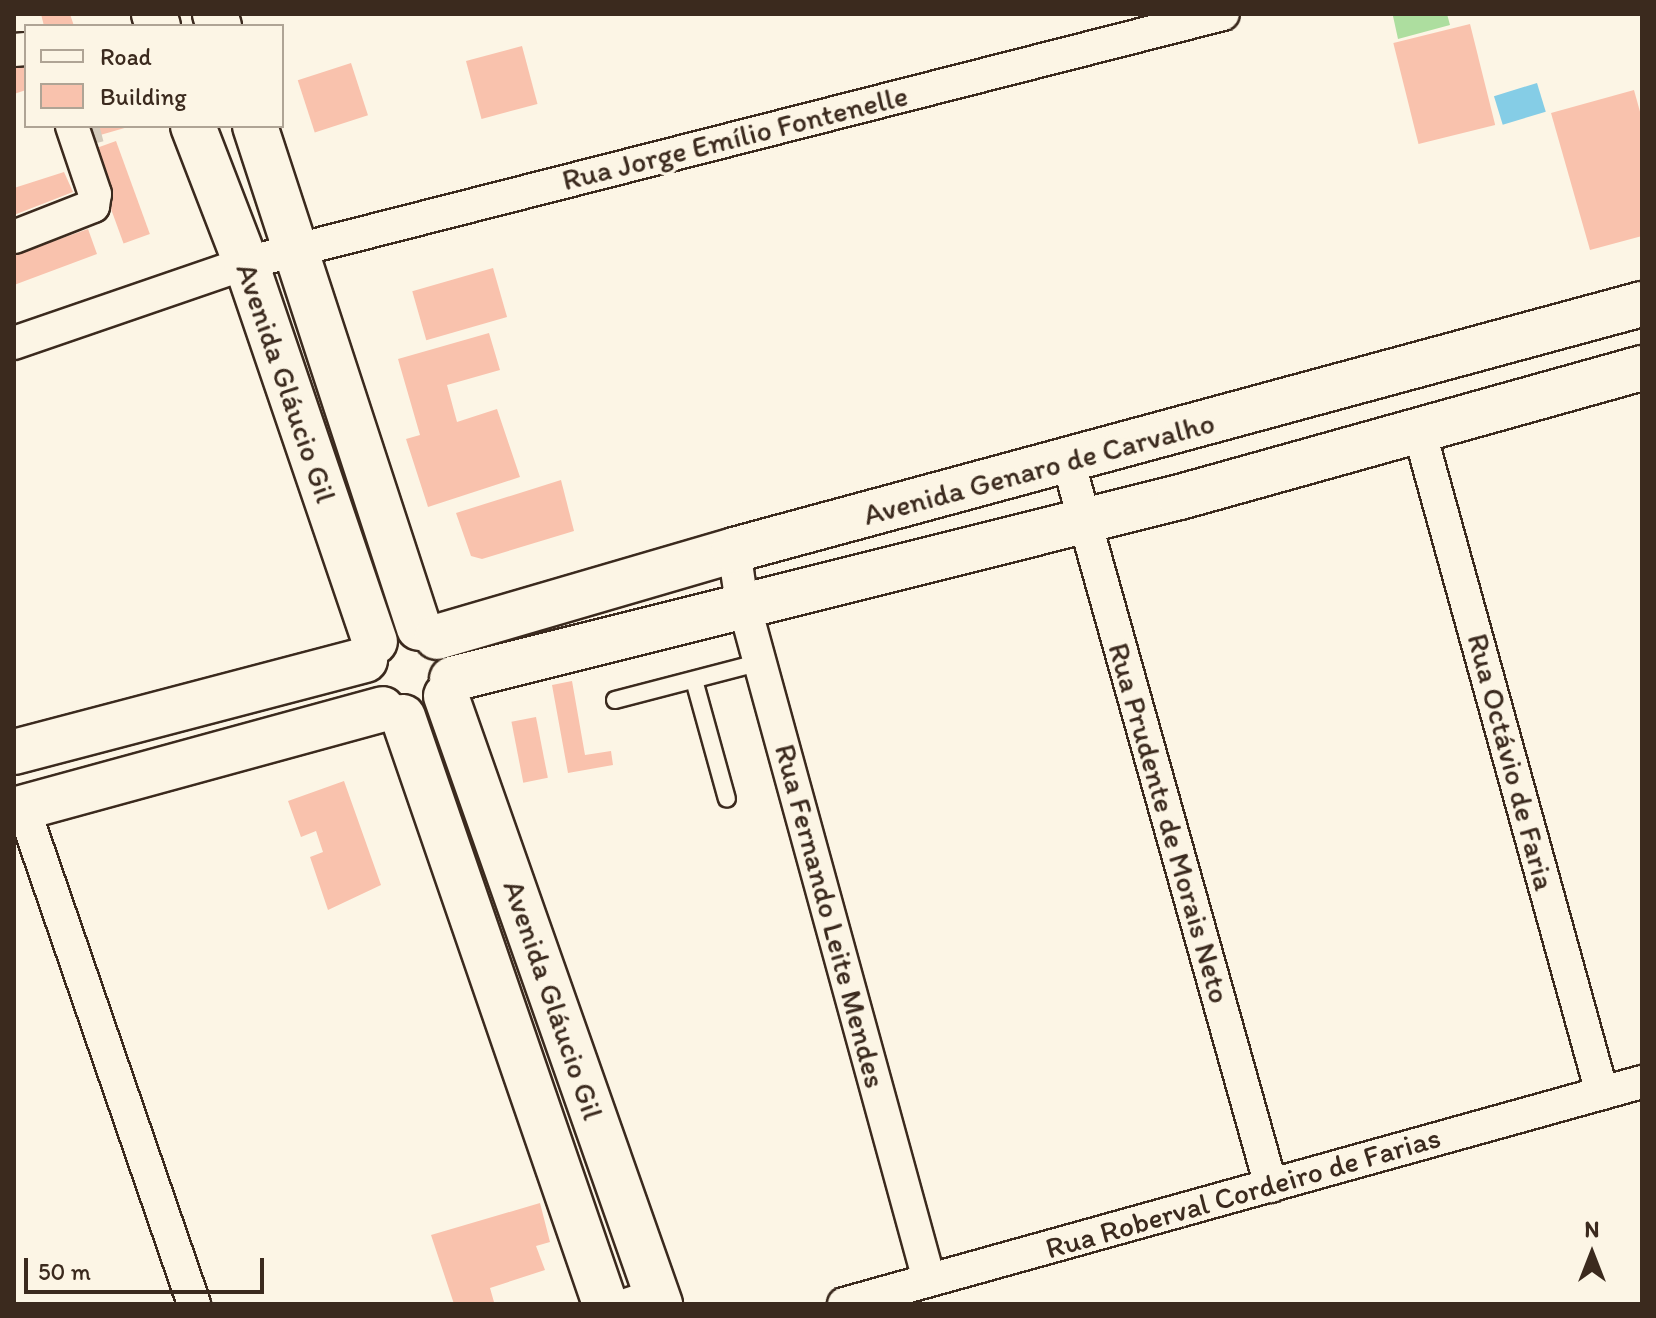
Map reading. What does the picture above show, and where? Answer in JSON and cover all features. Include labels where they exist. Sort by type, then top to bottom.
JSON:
[{"type":"street","name":"Rua Jorge Emílio Fontenelle","points":[[14,343],[246,263],[1223,14]]},
{"type":"street","name":"Avenida Gláucio Gil","points":[[194,128],[246,263],[370,651]]},
{"type":"street","name":"Avenida Gláucio Gil","points":[[256,128],[428,633]]},
{"type":"street","points":[[14,237],[93,206],[95,194],[75,130]]},
{"type":"street","name":"Avenida Genaro de Carvalho","points":[[428,633],[1642,304]]},
{"type":"street","name":"Avenida Genaro de Carvalho","points":[[449,688],[1642,368]]},
{"type":"street","name":"Rua Octávio de Faria","points":[[1419,430],[1602,1093]]},
{"type":"street","name":"Rua Prudente de Morais Neto","points":[[1068,461],[1271,1186]]},
{"type":"street","name":"Rua Fernando Leite Mendes","points":[[734,550],[745,609],[929,1280]]},
{"type":"street","points":[[14,752],[370,651],[394,628],[428,633],[452,664],[449,688],[428,713],[392,713],[19,809],[194,1304]]},
{"type":"street","points":[[370,651],[363,678],[392,713]]},
{"type":"street","name":"Avenida Gláucio Gil","points":[[449,688],[649,1301]]},
{"type":"street","name":"Avenida Gláucio Gil","points":[[392,713],[605,1304]]},
{"type":"street","name":"Rua Roberval Cordeiro de Farias","points":[[844,1304],[1642,1082]]},
{"type":"lane","points":[[615,700],[761,662]]},
{"type":"lane","points":[[694,680],[727,799]]},
{"type":"green space","points":[[1447,14],[1450,25],[1398,39],[1393,16]]},
{"type":"water","points":[[1537,83],[1546,112],[1503,125],[1494,96]]},
{"type":"building","points":[[41,14],[70,14],[73,24],[44,24]]},
{"type":"building","points":[[1470,24],[1495,125],[1419,144],[1393,43]]},
{"type":"building","points":[[522,46],[538,104],[482,119],[466,61]]},
{"type":"building","points":[[24,59],[24,91],[14,94],[14,63]]},
{"type":"building","points":[[351,63],[368,115],[315,133],[298,80]]},
{"type":"building","points":[[1634,90],[1642,119],[1642,236],[1590,250],[1551,113]]},
{"type":"building","points":[[79,128],[125,128],[83,140]]},
{"type":"building","points":[[116,141],[150,234],[124,244],[90,151]]},
{"type":"building","points":[[64,172],[73,192],[14,215],[14,188]]},
{"type":"building","points":[[88,229],[97,254],[14,285],[14,255]]},
{"type":"building","points":[[493,268],[507,317],[426,340],[412,291]]},
{"type":"building","points":[[489,333],[500,370],[447,385],[457,422],[497,409],[520,477],[428,507],[406,439],[420,435],[398,359]]},
{"type":"building","points":[[561,480],[574,531],[482,559],[471,556],[456,513]]},
{"type":"building","points":[[572,681],[585,755],[611,751],[613,765],[568,773],[552,685]]},
{"type":"building","points":[[536,717],[548,778],[523,783],[511,722]]},
{"type":"building","points":[[344,781],[381,885],[328,910],[310,857],[323,852],[316,831],[301,837],[288,801]]},
{"type":"building","points":[[540,1203],[550,1242],[536,1246],[545,1270],[490,1288],[494,1302],[454,1304],[431,1235]]},
{"type":"tunnel","points":[[80,131],[91,128]]}]
